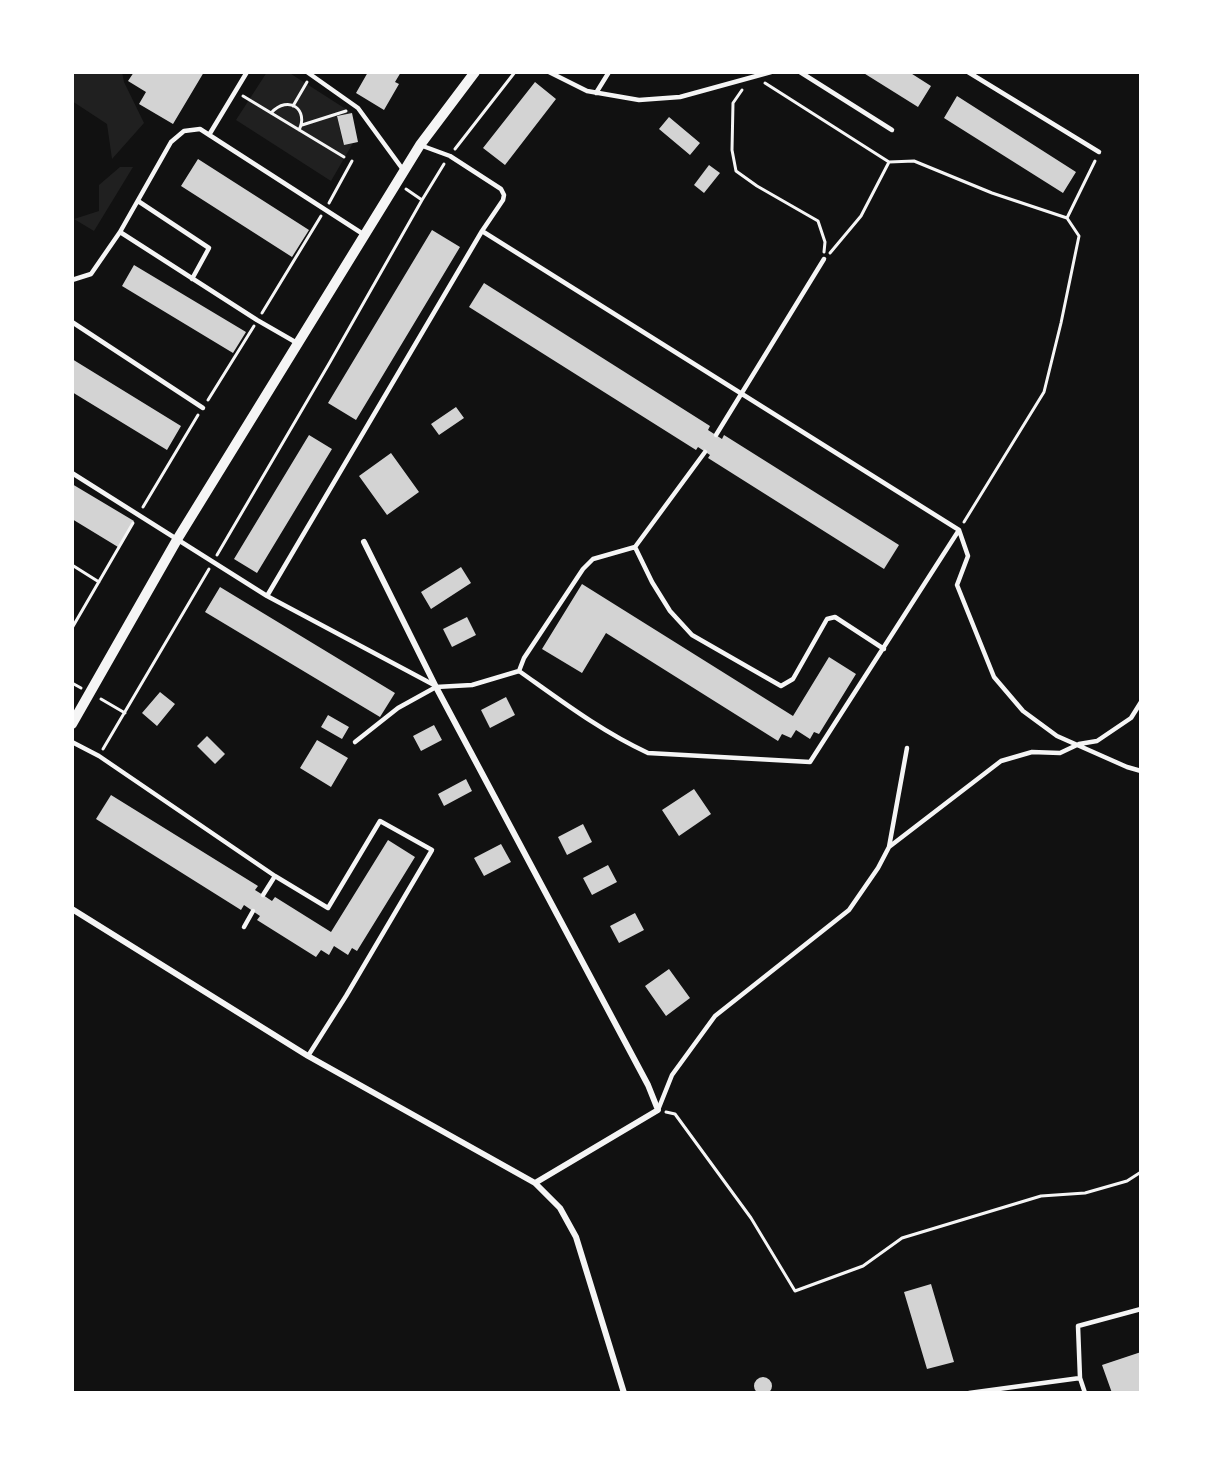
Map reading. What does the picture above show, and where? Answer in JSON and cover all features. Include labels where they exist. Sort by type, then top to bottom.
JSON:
[{"type":"street","points":[[72,724],[178,538],[299,345],[420,145],[475,72]]},
{"type":"street","points":[[364,542],[436,687],[648,1085],[658,1110],[536,1183]]},
{"type":"street","points":[[72,909],[308,1056],[536,1183],[560,1208],[576,1237],[624,1393]]},
{"type":"lane","points":[[209,135],[247,72]]},
{"type":"lane","points":[[549,72],[587,91],[639,100],[680,97],[756,78],[771,72]]},
{"type":"lane","points":[[596,93],[609,72]]},
{"type":"lane","points":[[800,72],[891,130]]},
{"type":"lane","points":[[968,72],[1099,152]]},
{"type":"lane","points":[[309,74],[358,108],[404,171]]},
{"type":"lane","points":[[72,280],[92,274],[120,232],[171,142],[184,131],[200,129],[365,236]]},
{"type":"lane","points":[[267,596],[504,195],[501,189],[450,156],[420,145]]},
{"type":"lane","points":[[138,201],[209,248],[192,279]]},
{"type":"lane","points":[[482,231],[960,530],[968,556],[957,585],[994,677],[1023,711],[1058,736],[1141,771]]},
{"type":"lane","points":[[120,232],[299,345]]},
{"type":"lane","points":[[716,435],[824,259]]},
{"type":"lane","points":[[72,322],[203,408]]},
{"type":"lane","points":[[355,742],[398,708],[436,687],[472,685],[519,670],[524,658],[583,569],[592,559],[635,547],[705,452]]},
{"type":"lane","points":[[72,473],[267,596],[436,687]]},
{"type":"lane","points":[[519,670],[582,715],[648,753],[810,762],[960,530]]},
{"type":"lane","points":[[635,547],[652,582],[670,611],[692,635],[781,686],[793,679],[827,619],[835,617],[884,649]]},
{"type":"lane","points":[[889,847],[1001,761],[1032,752],[1060,753],[1079,744],[1097,741],[1131,718],[1141,702]]},
{"type":"lane","points":[[72,742],[99,756],[275,876],[328,908],[380,821],[432,850],[308,1056]]},
{"type":"lane","points":[[658,1110],[672,1075],[715,1016],[849,910],[878,868],[889,847],[907,748]]},
{"type":"lane","points":[[263,895],[275,876]]},
{"type":"lane","points":[[244,927],[253,911]]},
{"type":"lane","points":[[1085,1393],[1080,1378],[1078,1326],[1141,1309]]},
{"type":"lane","points":[[969,1393],[1080,1378]]},
{"type":"path","points":[[99,756],[330,362],[422,200],[450,156],[514,72]]},
{"type":"path","points":[[293,106],[309,74]]},
{"type":"path","points":[[749,78],[733,103],[732,150],[736,171],[757,186],[818,221],[825,242],[824,259]]},
{"type":"path","points":[[756,78],[890,162],[914,161],[992,193],[1067,218],[1079,236],[1044,392],[960,530]]},
{"type":"path","points":[[235,91],[344,157]]},
{"type":"path","points":[[271,113],[279,105],[286,103],[293,106],[299,110],[302,117],[299,130]]},
{"type":"path","points":[[302,125],[358,108]]},
{"type":"path","points":[[1067,218],[1099,152]]},
{"type":"path","points":[[72,628],[203,408],[325,210],[352,161]]},
{"type":"path","points":[[824,259],[861,216],[890,162]]},
{"type":"path","points":[[404,187],[422,200]]},
{"type":"path","points":[[72,565],[99,582]]},
{"type":"path","points":[[72,683],[82,689]]},
{"type":"path","points":[[100,699],[124,713]]},
{"type":"path","points":[[658,1110],[675,1114],[751,1218],[795,1291],[863,1266],[902,1238],[1041,1196],[1085,1193],[1127,1181],[1141,1173]]},
{"type":"shaded area","points":[[72,72],[122,72],[124,82],[144,123],[112,159],[107,124],[72,101]]},
{"type":"shaded area","points":[[267,72],[288,72],[352,113],[337,116],[343,144],[353,143],[331,181],[236,120]]},
{"type":"shaded area","points":[[120,167],[133,167],[94,231],[74,219],[99,211],[99,185]]},
{"type":"building","points":[[134,72],[204,72],[173,124],[139,104],[146,92],[128,81]]},
{"type":"building","points":[[368,72],[401,72],[395,82],[399,84],[384,110],[356,93]]},
{"type":"building","points":[[862,72],[909,72],[931,86],[918,107]]},
{"type":"building","points":[[535,82],[556,99],[505,165],[483,148]]},
{"type":"building","points":[[957,96],[1076,172],[1063,193],[944,118]]},
{"type":"building","points":[[352,113],[358,142],[344,145],[337,116]]},
{"type":"building","points":[[669,117],[700,143],[690,155],[659,129]]},
{"type":"building","points":[[198,159],[309,230],[292,257],[181,186]]},
{"type":"building","points":[[709,165],[720,173],[704,193],[694,185]]},
{"type":"building","points":[[432,230],[460,247],[356,420],[328,403]]},
{"type":"building","points":[[134,265],[246,332],[233,353],[122,286]]},
{"type":"building","points":[[484,283],[710,426],[708,430],[722,439],[724,435],[899,545],[884,569],[708,458],[710,455],[698,447],[696,450],[469,307]]},
{"type":"building","points":[[72,359],[181,426],[167,450],[72,392]]},
{"type":"building","points":[[456,407],[464,418],[439,435],[431,424]]},
{"type":"building","points":[[309,435],[332,449],[257,573],[234,559]]},
{"type":"building","points":[[391,453],[419,492],[387,515],[359,476]]},
{"type":"building","points":[[72,484],[134,521],[118,547],[72,519]]},
{"type":"building","points":[[461,567],[471,583],[431,609],[421,592]]},
{"type":"building","points":[[582,584],[793,716],[829,657],[856,674],[819,734],[814,732],[810,739],[796,730],[791,738],[782,734],[778,741],[606,633],[582,673],[542,649]]},
{"type":"building","points":[[220,587],[395,693],[380,717],[205,612]]},
{"type":"building","points":[[467,617],[476,635],[452,647],[443,629]]},
{"type":"building","points":[[160,692],[175,704],[157,726],[142,713]]},
{"type":"building","points":[[506,697],[515,715],[490,728],[481,710]]},
{"type":"building","points":[[328,715],[349,727],[342,739],[321,727]]},
{"type":"building","points":[[434,725],[442,740],[421,751],[413,736]]},
{"type":"building","points":[[207,736],[225,754],[215,764],[197,746]]},
{"type":"building","points":[[317,740],[348,758],[331,787],[300,768]]},
{"type":"building","points":[[466,779],[472,791],[444,806],[438,794]]},
{"type":"building","points":[[694,789],[711,814],[679,836],[662,810]]},
{"type":"building","points":[[111,795],[258,886],[255,890],[272,901],[275,897],[331,932],[388,840],[415,857],[357,951],[352,948],[348,955],[334,946],[329,955],[321,950],[316,957],[257,920],[260,916],[244,905],[241,910],[96,819]]},
{"type":"building","points":[[583,824],[592,842],[567,855],[558,837]]},
{"type":"building","points":[[501,844],[511,862],[484,876],[474,858]]},
{"type":"building","points":[[608,865],[617,882],[592,895],[583,878]]},
{"type":"building","points":[[635,913],[644,930],[619,943],[610,926]]},
{"type":"building","points":[[669,969],[690,998],[666,1016],[645,986]]},
{"type":"building","points":[[931,1284],[954,1362],[927,1369],[904,1292]]},
{"type":"building","points":[[1141,1352],[1141,1393],[1112,1393],[1102,1365]]},
{"type":"building","points":[[763,1377],[769,1380],[772,1386],[769,1392],[763,1395],[757,1392],[754,1386],[757,1380]]}]
